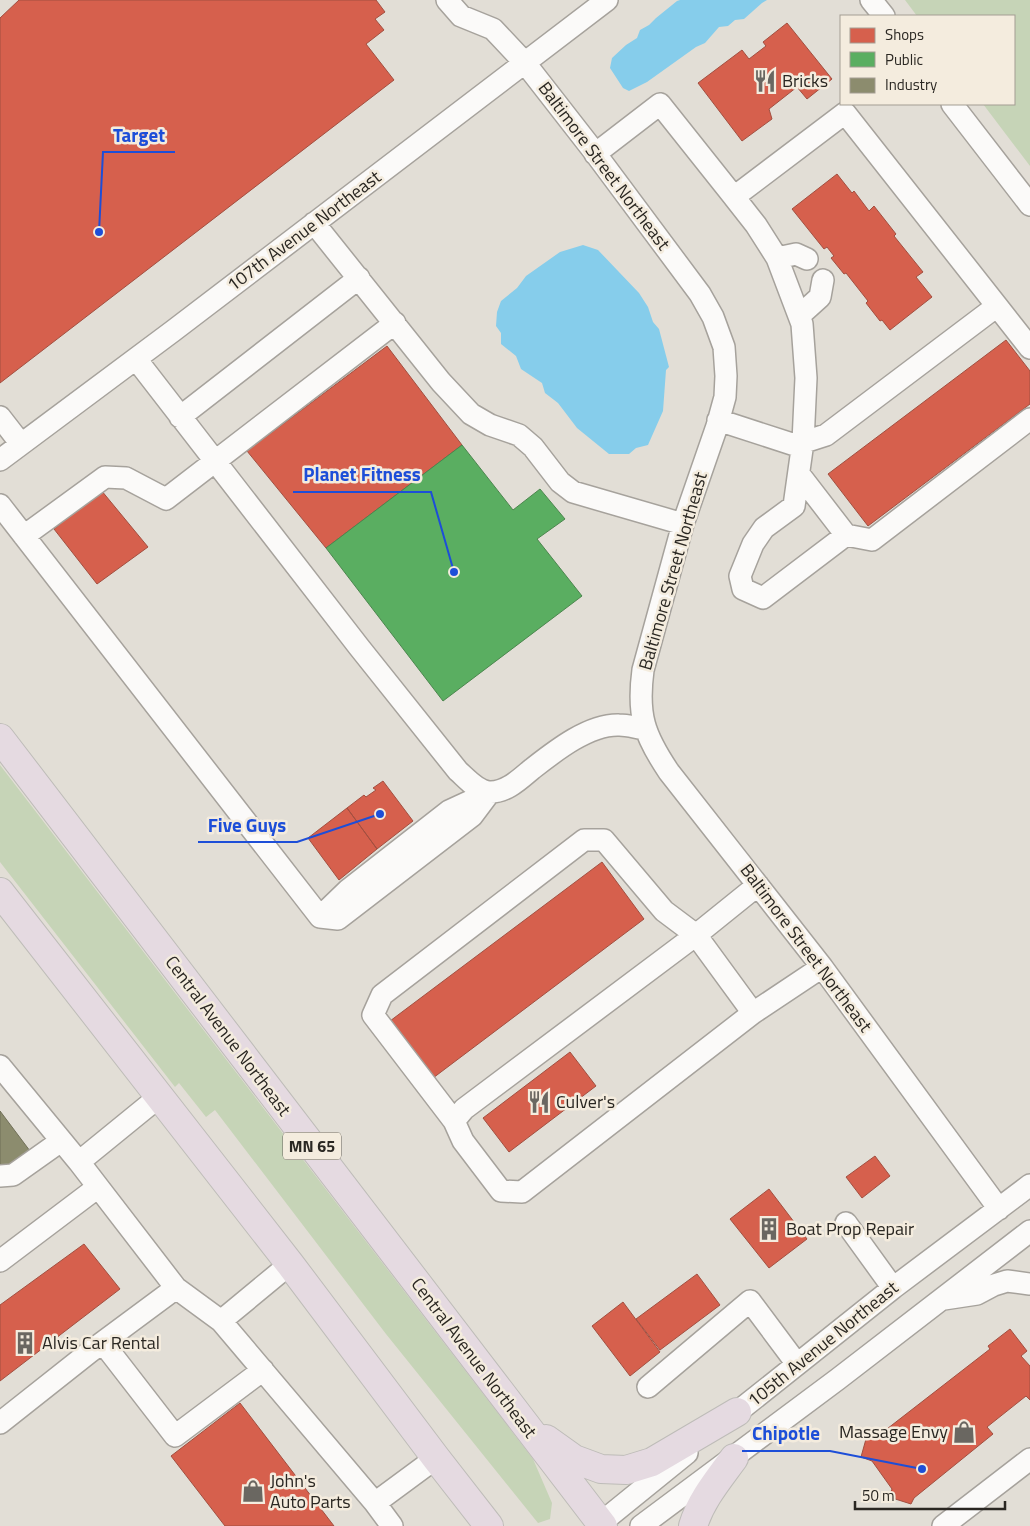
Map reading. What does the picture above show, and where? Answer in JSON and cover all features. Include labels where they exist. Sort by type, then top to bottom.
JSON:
[{"type":"highway","name":"Central Avenue Northeast","points":[[0,738],[600,1525]]},
{"type":"highway","points":[[0,892],[290,1264],[489,1526]]},
{"type":"highway","points":[[524,1424],[574,1459],[601,1468],[626,1470],[652,1462],[737,1412]]},
{"type":"highway","points":[[693,1526],[697,1513],[711,1488],[734,1458]]},
{"type":"street","name":"Baltimore Street Northeast","points":[[447,0],[461,16],[494,29],[525,63],[700,294],[713,317],[724,347],[725,397],[683,524],[643,670],[640,692],[641,710],[646,729],[655,750],[669,772],[822,966],[999,1209]]},
{"type":"street","name":"107th Avenue Northeast","points":[[0,460],[136,359],[606,0]]},
{"type":"street","points":[[872,0],[883,15]]},
{"type":"street","points":[[595,154],[660,104],[756,225],[777,258],[802,324],[806,378],[803,442],[794,506],[764,528],[753,544],[740,576],[743,589],[763,598],[846,535]]},
{"type":"street","points":[[953,105],[1023,182],[1030,204]]},
{"type":"street","points":[[734,197],[845,113],[1030,348]]},
{"type":"street","points":[[314,223],[441,382],[471,414],[490,425],[519,435],[533,447],[560,482],[573,492],[683,524]]},
{"type":"street","points":[[777,258],[796,254],[807,259]]},
{"type":"street","points":[[180,416],[359,278]]},
{"type":"street","points":[[798,316],[820,297],[823,280]]},
{"type":"street","points":[[718,420],[795,445],[826,435],[997,306]]},
{"type":"street","points":[[24,536],[105,477],[126,478],[166,498],[396,324]]},
{"type":"street","points":[[136,359],[458,771],[480,790],[490,792],[513,785],[535,767],[585,733],[619,724],[646,729]]},
{"type":"street","points":[[0,417],[21,444]]},
{"type":"street","points":[[799,474],[846,535],[872,540],[1030,419]]},
{"type":"street","points":[[0,505],[320,917],[338,919],[472,816],[490,792]]},
{"type":"street","points":[[753,1013],[696,935],[664,910],[604,840],[584,840],[382,995],[373,1015],[454,1121],[463,1141],[502,1192],[522,1192],[753,1013],[822,966]]},
{"type":"street","points":[[454,1121],[464,1109],[696,935],[758,885]]},
{"type":"street","points":[[0,1066],[98,1187],[176,1288],[221,1321],[376,1503],[392,1526]]},
{"type":"street","points":[[78,1162],[160,1096]]},
{"type":"street","points":[[0,1176],[12,1175],[61,1141]]},
{"type":"street","name":"105th Avenue Northeast","points":[[600,1525],[737,1412],[893,1288],[1030,1185]]},
{"type":"street","points":[[0,1261],[98,1187]]},
{"type":"street","points":[[846,1223],[893,1288]]},
{"type":"street","name":"105th Avenue Northeast","points":[[641,1526],[734,1458],[1030,1231]]},
{"type":"street","points":[[221,1321],[290,1264]]},
{"type":"street","points":[[941,1299],[977,1294],[1007,1281],[1030,1284]]},
{"type":"street","points":[[0,1423],[176,1288]]},
{"type":"street","points":[[648,1387],[750,1301],[798,1364]]},
{"type":"street","points":[[103,1343],[175,1436],[263,1370]]},
{"type":"street","points":[[376,1503],[436,1458]]},
{"type":"street","points":[[943,1526],[1030,1459]]},
{"type":"green space","points":[[905,0],[1030,0],[1030,166],[984,105],[1015,105],[1015,15],[916,15]]},
{"type":"green space","points":[[0,765],[533,1459],[552,1503],[550,1519],[538,1523],[386,1334],[215,1110],[206,1117],[179,1083],[175,1087],[0,862]]},
{"type":"water","points":[[680,0],[767,0],[744,19],[735,20],[728,26],[719,27],[705,43],[696,47],[647,82],[629,91],[623,88],[610,68],[612,58],[637,38],[640,30]]},
{"type":"water","points":[[583,245],[598,250],[639,293],[648,307],[653,322],[659,329],[669,367],[666,370],[663,411],[648,445],[636,448],[629,454],[609,454],[577,428],[558,403],[545,393],[542,383],[521,369],[516,356],[501,344],[501,333],[496,326],[497,312],[501,301],[517,288],[526,276],[560,252]]},
{"type":"building: Shops","points":[[19,0],[376,0],[385,12],[375,19],[384,30],[366,44],[394,80],[0,383],[0,18]]},
{"type":"building: Shops","name":"Bricks","points":[[787,23],[832,79],[807,99],[797,87],[769,109],[772,119],[742,141],[698,83],[742,50],[749,59],[766,46],[763,42]]},
{"type":"building: Shops","points":[[837,174],[852,193],[854,191],[869,211],[874,206],[896,234],[894,236],[923,272],[916,277],[932,297],[890,330],[866,303],[868,301],[846,273],[844,274],[831,258],[834,256],[827,247],[824,249],[792,209]]},
{"type":"building: Shops","points":[[1006,340],[1030,371],[1030,404],[868,526],[828,474]]},
{"type":"building: Shops","points":[[387,346],[462,445],[326,548],[247,451]]},
{"type":"building: Shops","points":[[101,490],[148,547],[97,584],[54,529]]},
{"type":"building: Shops","points":[[383,781],[413,821],[377,849],[347,808],[364,795],[366,797],[376,790],[373,788]]},
{"type":"building: Shops","points":[[347,808],[377,849],[339,880],[308,838]]},
{"type":"building: Shops","points":[[602,862],[644,919],[433,1078],[390,1021]]},
{"type":"building: Shops","name":"Culver's","points":[[570,1052],[596,1086],[509,1152],[483,1118]]},
{"type":"building: Shops","points":[[875,1156],[890,1176],[862,1198],[846,1177]]},
{"type":"building: Shops","name":"Boat Prop Repair","points":[[769,1189],[807,1239],[769,1268],[730,1219]]},
{"type":"building: Shops","name":"Alvis Car Rental","points":[[84,1244],[120,1289],[0,1381],[0,1305]]},
{"type":"building: Shops","points":[[697,1274],[720,1305],[660,1350],[636,1319]]},
{"type":"building: Shops","points":[[623,1302],[660,1352],[630,1376],[592,1326]]},
{"type":"building: Shops","points":[[1010,1329],[1027,1351],[1021,1356],[1030,1366],[1030,1400],[1026,1396],[987,1427],[993,1434],[914,1498],[911,1504],[889,1497],[892,1489],[872,1461],[861,1457],[866,1439],[874,1439],[990,1349],[988,1346]]},
{"type":"building: Shops","name":"John's Auto Parts","points":[[240,1403],[334,1526],[225,1526],[171,1456]]},
{"type":"building: Public","points":[[462,445],[513,510],[540,489],[565,519],[537,539],[582,596],[443,701],[326,548]]},
{"type":"building: Industry","points":[[0,1111],[30,1151],[4,1170],[0,1165]]},
{"type":"place","name":"Bricks","points":[[765,81]]},
{"type":"place","name":"Target","points":[[99,232]]},
{"type":"place","name":"Planet Fitness","points":[[454,572]]},
{"type":"place","name":"Five Guys","points":[[380,814]]},
{"type":"place","name":"Culver's","points":[[539,1102]]},
{"type":"place","name":"Boat Prop Repair","points":[[769,1229]]},
{"type":"place","name":"Alvis Car Rental","points":[[25,1343]]},
{"type":"place","name":"Massage Envy","points":[[964,1432]]},
{"type":"place","name":"Chipotle","points":[[922,1469]]},
{"type":"place","name":"John's Auto Parts","points":[[253,1491]]}]
